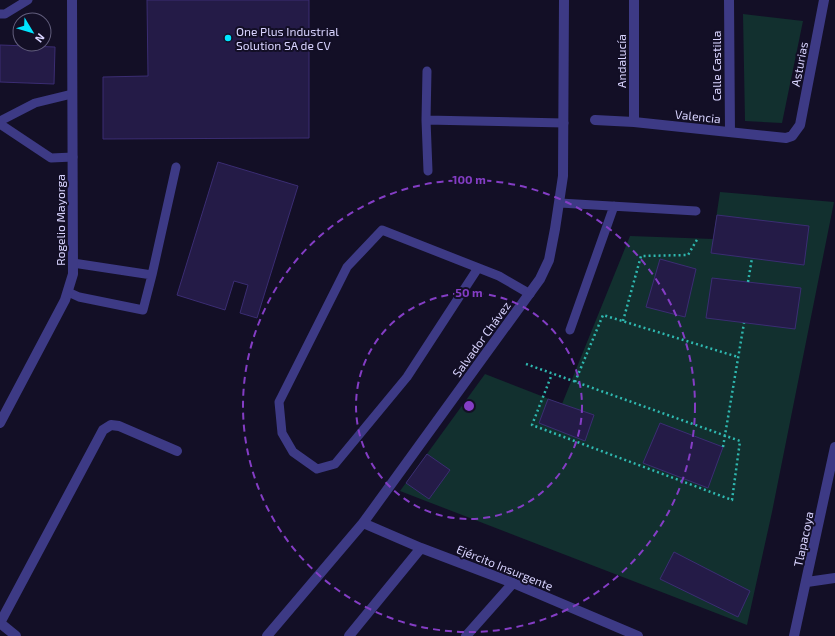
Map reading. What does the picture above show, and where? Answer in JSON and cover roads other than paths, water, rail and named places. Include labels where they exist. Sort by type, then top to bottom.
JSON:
[{"type":"street","name":"Rogelio Mayorga","points":[[0,423],[58,314],[68,292],[73,274],[72,0]]},
{"type":"street","name":"Salvador Chávez","points":[[267,636],[363,523],[530,294],[540,279],[549,260],[560,203],[563,176],[564,0]]},
{"type":"street","name":"Andalucía","points":[[634,0],[634,122]]},
{"type":"street","name":"Calle Castilla","points":[[729,0],[730,132]]},
{"type":"street","name":"Asturias","points":[[796,132],[800,125],[824,0]]},
{"type":"street","name":"Valencia","points":[[595,120],[634,122],[786,138],[792,136],[796,132]]},
{"type":"street","points":[[16,636],[0,623],[103,430],[111,425],[119,426],[178,451]]},
{"type":"street","name":"Tlapacoya","points":[[794,636],[807,582],[835,447]]},
{"type":"street","name":"Ejército Insurgente","points":[[363,523],[421,548],[513,583],[638,636]]},
{"type":"street","points":[[349,636],[421,548]]},
{"type":"street","points":[[807,582],[835,578]]},
{"type":"street","points":[[466,636],[513,583]]},
{"type":"lane","points":[[0,14],[5,14],[28,0]]},
{"type":"lane","points":[[427,71],[426,120],[428,171]]},
{"type":"lane","points":[[0,121],[36,103],[72,94]]},
{"type":"lane","points":[[426,120],[564,123]]},
{"type":"lane","points":[[0,124],[51,158],[73,157]]},
{"type":"lane","points":[[68,292],[80,297],[143,310],[176,167]]},
{"type":"lane","points":[[560,203],[696,211]]},
{"type":"lane","points":[[570,330],[614,206]]},
{"type":"lane","points":[[478,268],[407,377],[335,464],[317,469],[293,452],[282,433],[279,402],[347,268],[382,230],[499,276],[530,294]]},
{"type":"lane","points":[[73,263],[152,275]]},
{"type":"place","name":"One Plus Industrial Solution SA de CV","points":[[228,38]]}]
